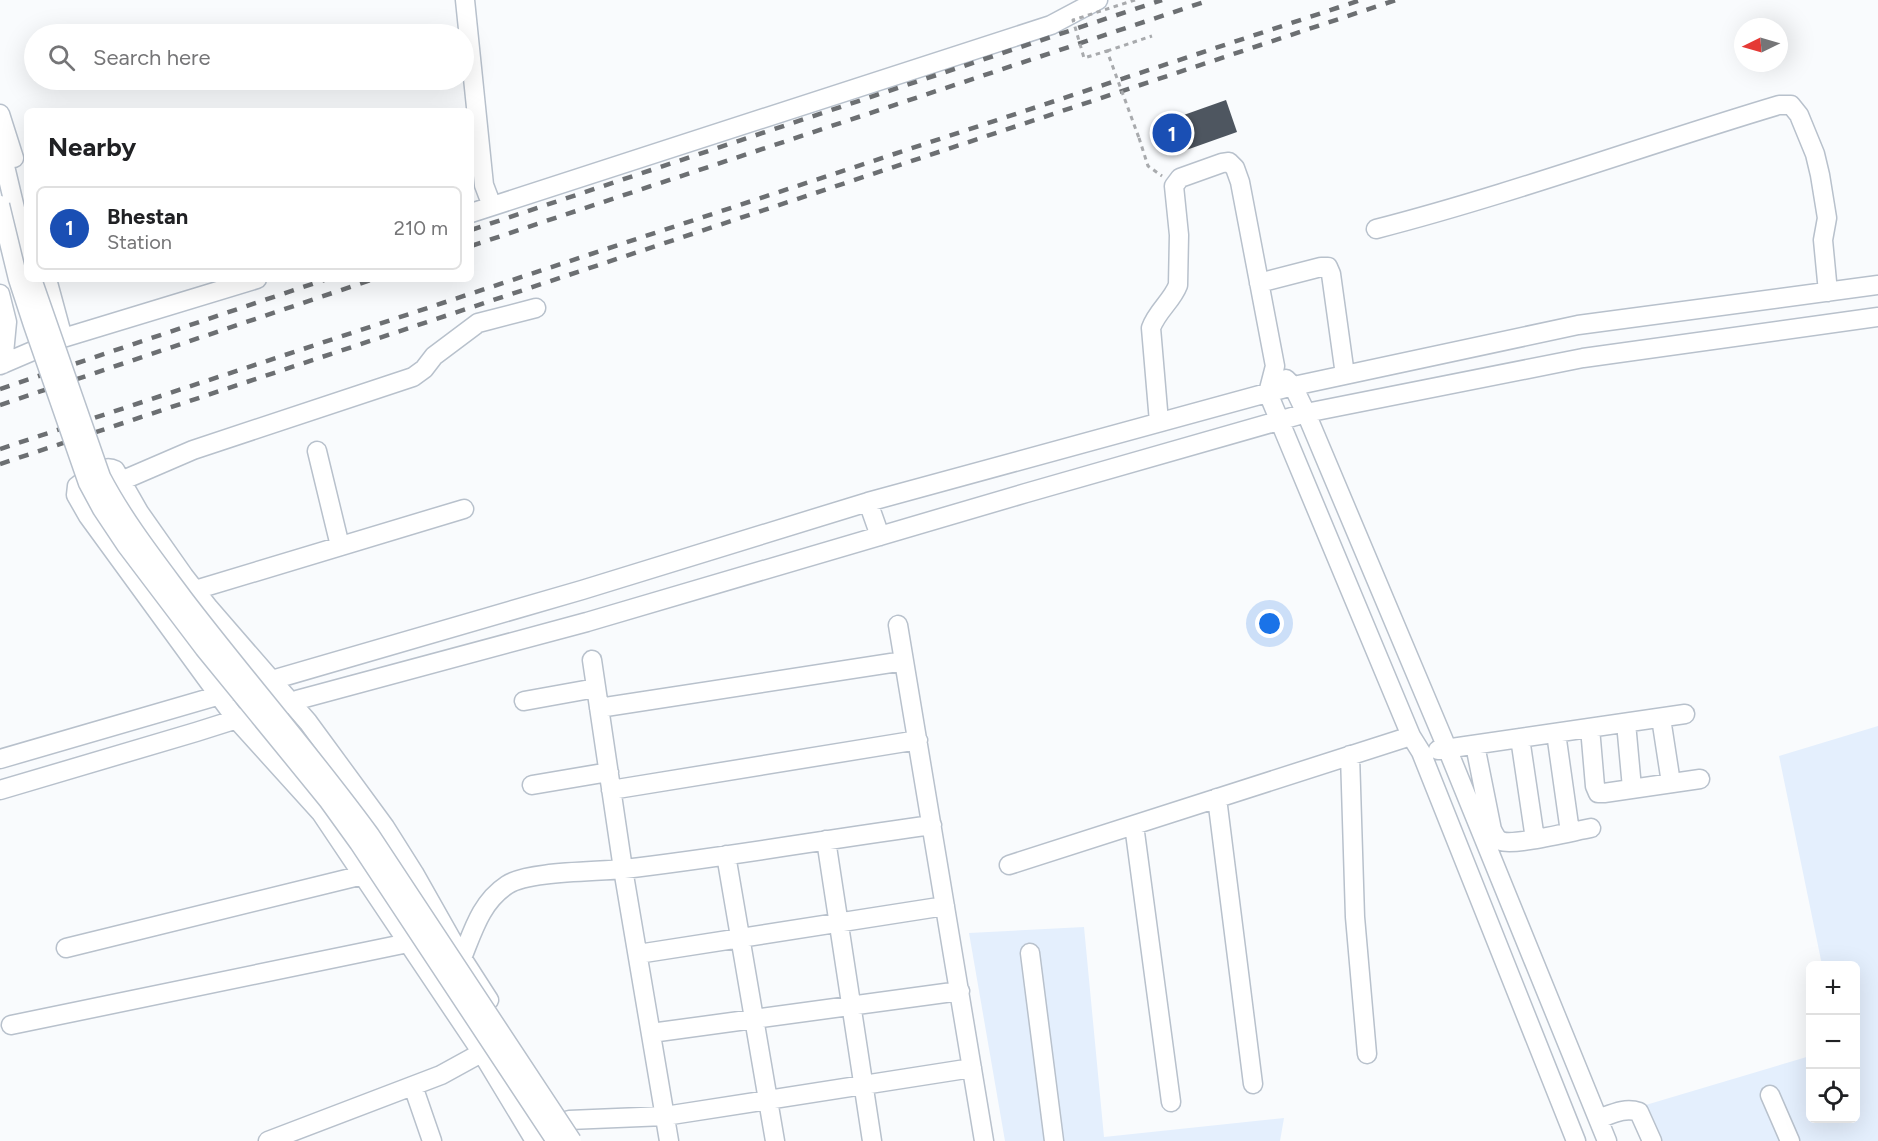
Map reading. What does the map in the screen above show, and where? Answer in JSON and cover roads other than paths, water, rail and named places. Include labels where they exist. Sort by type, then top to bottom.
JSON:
[{"type":"street","points":[[465,0],[467,24]]},
{"type":"street","points":[[474,212],[1051,25],[1098,0]]},
{"type":"street","points":[[474,88],[484,185],[492,206]]},
{"type":"street","points":[[1376,229],[1493,196],[1702,128],[1779,105],[1791,105],[1799,115],[1815,154],[1820,175],[1827,218],[1823,240],[1828,292]]},
{"type":"street","points":[[0,114],[24,195]]},
{"type":"street","points":[[0,145],[24,246]]},
{"type":"street","points":[[1159,422],[1151,328],[1157,315],[1178,285],[1179,235],[1174,186],[1180,178],[1229,162],[1235,168],[1240,182],[1275,366],[1268,393],[1411,736],[1421,752],[1576,1141]]},
{"type":"street","points":[[0,205],[18,279],[33,325],[88,483],[102,509],[126,546],[204,648],[328,800],[359,843],[556,1141]]},
{"type":"street","points":[[1259,282],[1328,267],[1331,274],[1345,375]]},
{"type":"street","points":[[33,282],[101,477],[114,502],[137,537],[215,639],[339,792],[370,835],[572,1141]]},
{"type":"street","points":[[48,282],[63,338]]},
{"type":"street","points":[[2,365],[63,338],[247,282]]},
{"type":"street","points":[[0,759],[582,590],[868,502],[1293,386],[1578,325],[1878,285]]},
{"type":"street","points":[[0,294],[7,322],[2,365]]},
{"type":"street","points":[[121,481],[193,450],[413,377],[424,369],[434,356],[478,323],[536,308]]},
{"type":"street","points":[[0,790],[290,702],[587,622],[1306,414],[1583,358],[1878,317]]},
{"type":"street","points":[[1497,343],[1504,374]]},
{"type":"street","points":[[1275,366],[1293,386],[1306,414],[1447,748],[1607,1141]]},
{"type":"street","points":[[317,451],[340,546]]},
{"type":"street","points":[[535,1141],[482,1053],[321,813],[236,719],[88,516],[76,495],[77,486],[103,468],[109,467],[115,470],[139,512],[195,590],[308,722],[385,827],[462,958],[582,1141]]},
{"type":"street","points":[[868,502],[880,536]]},
{"type":"street","points":[[195,590],[464,509]]},
{"type":"street","points":[[898,625],[984,1141]]},
{"type":"street","points":[[592,660],[623,869],[669,1141]]},
{"type":"street","points":[[599,708],[904,661]]},
{"type":"street","points":[[524,701],[596,688]]},
{"type":"street","points":[[1421,752],[1685,714]]},
{"type":"street","points":[[1661,718],[1671,783]]},
{"type":"street","points":[[1626,723],[1632,788]]},
{"type":"street","points":[[1590,728],[1595,786],[1598,793],[1700,779]]},
{"type":"street","points":[[1556,733],[1570,832]]},
{"type":"street","points":[[1009,865],[1411,736]]},
{"type":"street","points":[[1520,738],[1535,839]]},
{"type":"street","points":[[611,790],[918,740]]},
{"type":"street","points":[[1475,745],[1492,830],[1497,839],[1504,842],[1535,839],[1591,828]]},
{"type":"street","points":[[1350,755],[1355,917],[1367,1054]]},
{"type":"street","points":[[532,785],[609,772]]},
{"type":"street","points":[[1217,798],[1253,1084]]},
{"type":"street","points":[[462,958],[480,913],[508,884],[525,877],[623,869],[932,825]]},
{"type":"street","points":[[1134,825],[1171,1102]]},
{"type":"street","points":[[826,840],[872,1141]]},
{"type":"street","points":[[726,855],[775,1141]]},
{"type":"street","points":[[66,948],[363,875]]},
{"type":"street","points":[[638,954],[945,906]]},
{"type":"street","points":[[11,1025],[408,943]]},
{"type":"street","points":[[1030,952],[1054,1141]]},
{"type":"street","points":[[651,1033],[960,991]]},
{"type":"street","points":[[268,1141],[441,1075],[512,1035]]},
{"type":"street","points":[[1548,1071],[1574,1059]]},
{"type":"street","points":[[569,1120],[665,1116],[972,1068]]},
{"type":"street","points":[[413,1086],[432,1141]]},
{"type":"street","points":[[1770,1095],[1790,1141]]},
{"type":"street","points":[[1598,1119],[1625,1110],[1639,1112],[1652,1141]]},
{"type":"railway","points":[[474,229],[1162,0]]},
{"type":"railway","points":[[474,245],[1210,0]]},
{"type":"railway","points":[[0,449],[1361,0]]},
{"type":"railway","points":[[0,464],[1396,0]]},
{"type":"railway","points":[[0,389],[318,282]]},
{"type":"railway","points":[[0,405],[365,282]]},
{"type":"place","name":"Bhestan","points":[[1172,133]]}]
